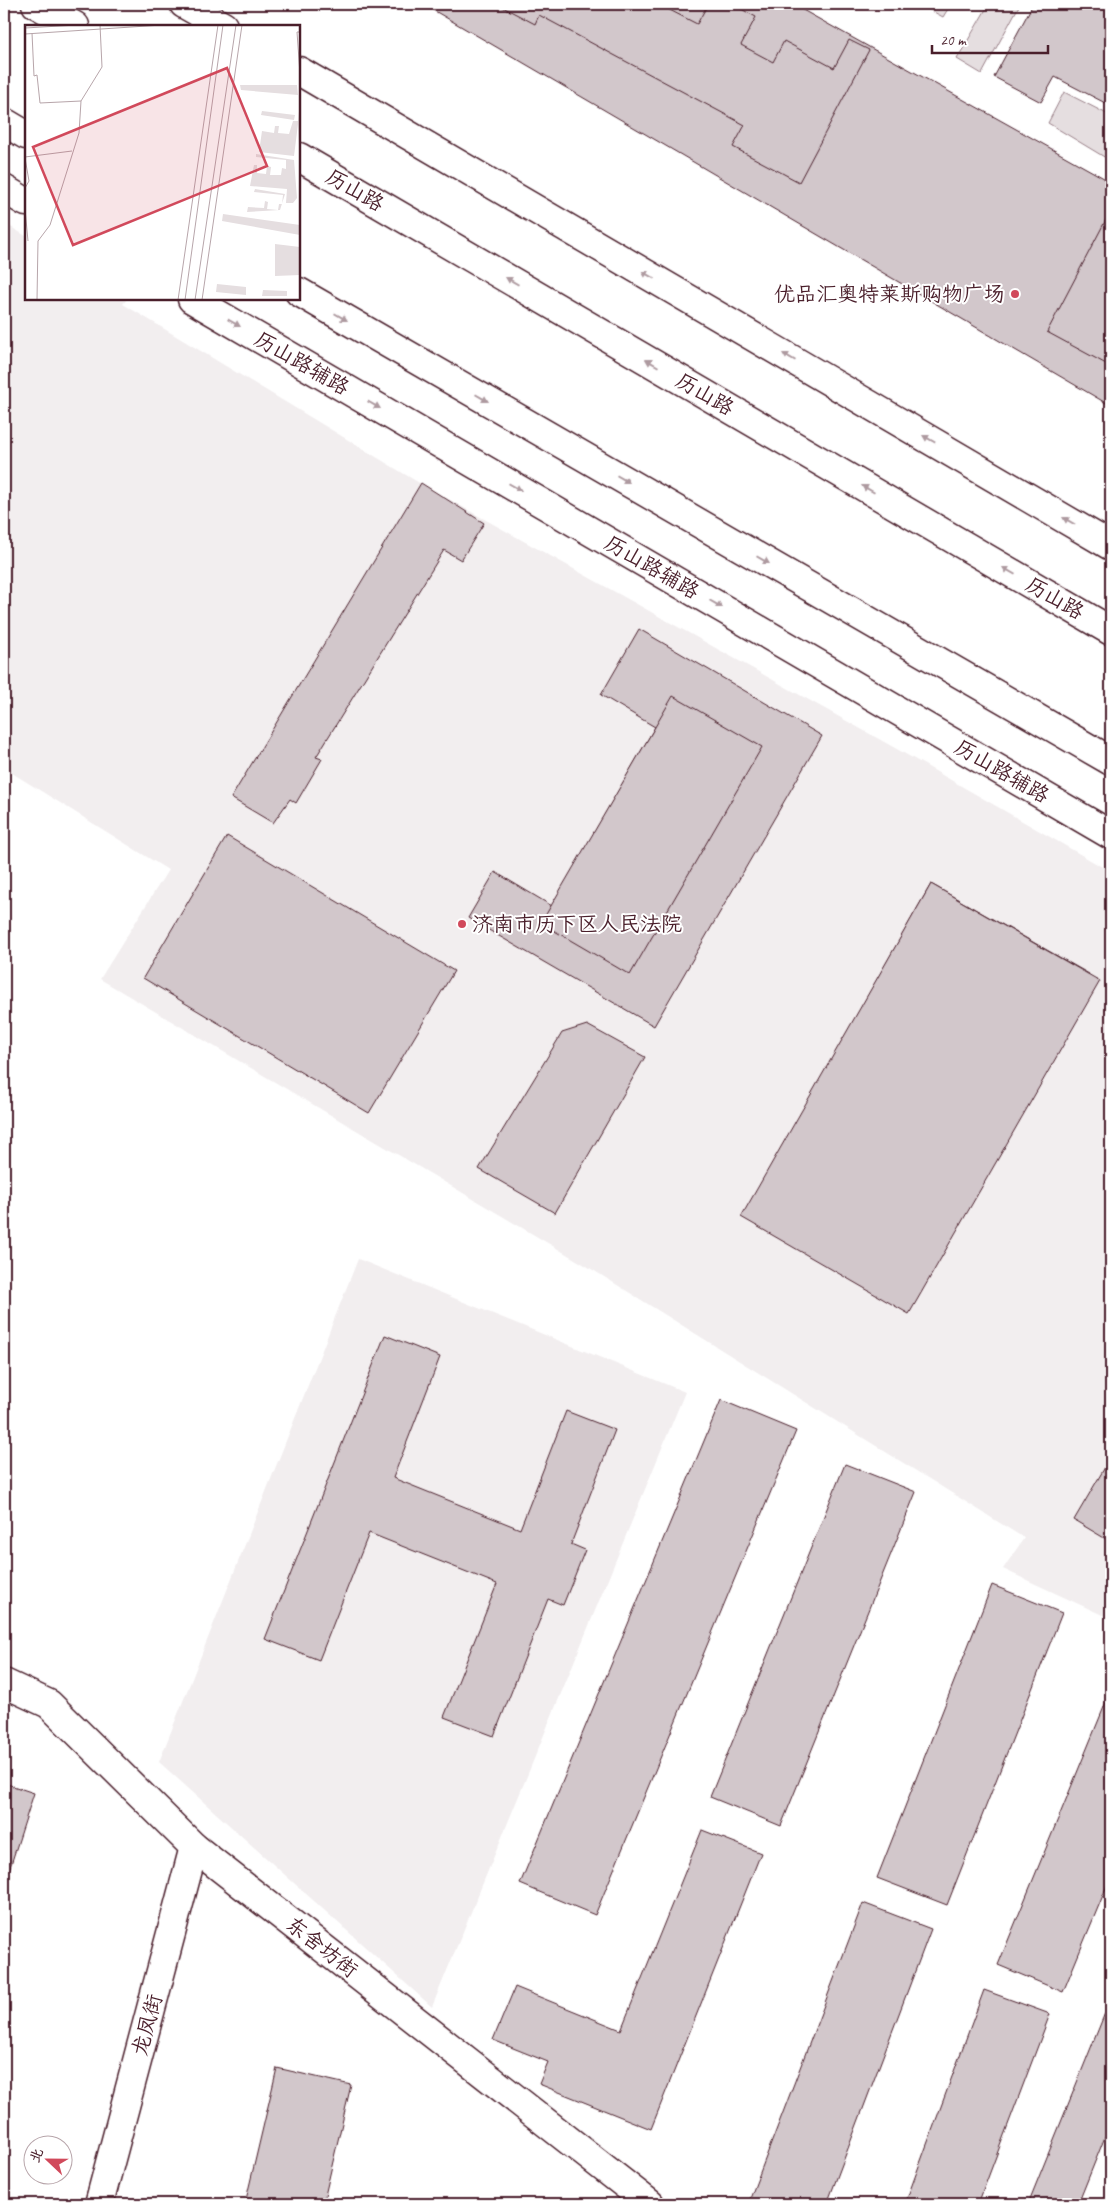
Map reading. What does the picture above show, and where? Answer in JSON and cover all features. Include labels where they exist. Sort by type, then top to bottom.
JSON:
[{"type":"street","points":[[36,4],[73,25]]},
{"type":"street","points":[[184,4],[221,25]]},
{"type":"street","points":[[300,72],[1111,546]]},
{"type":"street","points":[[4,122],[25,134]]},
{"type":"street","name":"历山路","points":[[300,158],[1111,631]]},
{"type":"street","points":[[4,189],[25,201]]},
{"type":"street","points":[[300,293],[1111,761]]},
{"type":"street","name":"历山路辅路","points":[[194,300],[1111,834]]},
{"type":"street","name":"东舍坊街","points":[[4,1683],[49,1704],[194,1847],[650,2204]]},
{"type":"street","name":"龙凤街","points":[[99,2204],[194,1847]]},
{"type":"shaded area","points":[[919,4],[951,4],[943,17]]},
{"type":"shaded area","points":[[989,4],[1020,4],[982,74],[957,59]]},
{"type":"shaded area","points":[[1064,92],[1111,116],[1111,161],[1048,123]]},
{"type":"shaded area","points":[[4,223],[25,235],[25,300],[126,300],[123,304],[416,481],[895,748],[1111,872],[1111,1619],[1003,1569],[1024,1538],[585,1265],[100,979],[168,870],[4,768]]},
{"type":"shaded area","points":[[358,1259],[685,1392],[432,2007],[159,1762]]},
{"type":"building","name":"优品汇奥特莱斯购物广场","points":[[436,4],[792,4],[1111,182],[1111,406],[433,10]]},
{"type":"building","points":[[497,4],[658,4],[697,24],[708,4],[732,4],[756,17],[741,45],[773,62],[784,41],[834,68],[849,40],[869,50],[799,182],[733,147],[745,125],[539,15],[535,24]]},
{"type":"building","points":[[1033,4],[1104,4],[1111,7],[1111,106],[1055,77],[1041,102],[994,77]]},
{"type":"building","points":[[1111,210],[1111,359],[1108,365],[1047,332]]},
{"type":"building","points":[[421,483],[484,523],[461,560],[444,550],[316,757],[322,759],[296,803],[290,799],[273,823],[231,798]]},
{"type":"building","points":[[639,629],[822,736],[654,1026],[468,918],[495,872],[552,906],[655,727],[601,695]]},
{"type":"building","points":[[673,696],[762,747],[630,975],[541,923]]},
{"type":"building","points":[[227,836],[454,971],[369,1113],[143,978]]},
{"type":"building","points":[[931,884],[1089,974],[932,1250],[775,1160]]},
{"type":"building","points":[[931,884],[1100,981],[909,1314],[741,1217]]},
{"type":"building","points":[[587,1025],[645,1057],[555,1213],[479,1169],[562,1033]]},
{"type":"building","points":[[385,1335],[440,1357],[393,1478],[520,1529],[566,1411],[615,1430],[571,1544],[585,1550],[563,1605],[548,1599],[494,1736],[444,1717],[497,1584],[369,1533],[319,1660],[265,1639]]},
{"type":"building","points":[[721,1400],[796,1431],[595,1915],[520,1884]]},
{"type":"building","points":[[1111,1457],[1111,1542],[1074,1520]]},
{"type":"building","points":[[845,1464],[916,1492],[781,1826],[710,1797]]},
{"type":"building","points":[[992,1585],[1062,1613],[947,1905],[877,1878]]},
{"type":"building","points":[[1111,1690],[1111,1876],[1063,1992],[998,1965]]},
{"type":"building","points":[[4,1783],[34,1793],[4,1886]]},
{"type":"building","points":[[702,1830],[761,1853],[651,2129],[539,2084],[548,2062],[493,2040],[515,1987],[621,2030]]},
{"type":"building","points":[[863,1903],[931,1929],[827,2204],[748,2204]]},
{"type":"building","points":[[984,1990],[1050,2014],[978,2204],[905,2204]]},
{"type":"building","points":[[1111,1998],[1111,2122],[1078,2204],[1028,2204]]},
{"type":"building","points":[[277,2068],[351,2085],[323,2204],[245,2204]]},
{"type":"place","name":"优品汇奥特莱斯购物广场","points":[[1015,294]]},
{"type":"place","name":"济南市历下区人民法院","points":[[462,924]]}]
